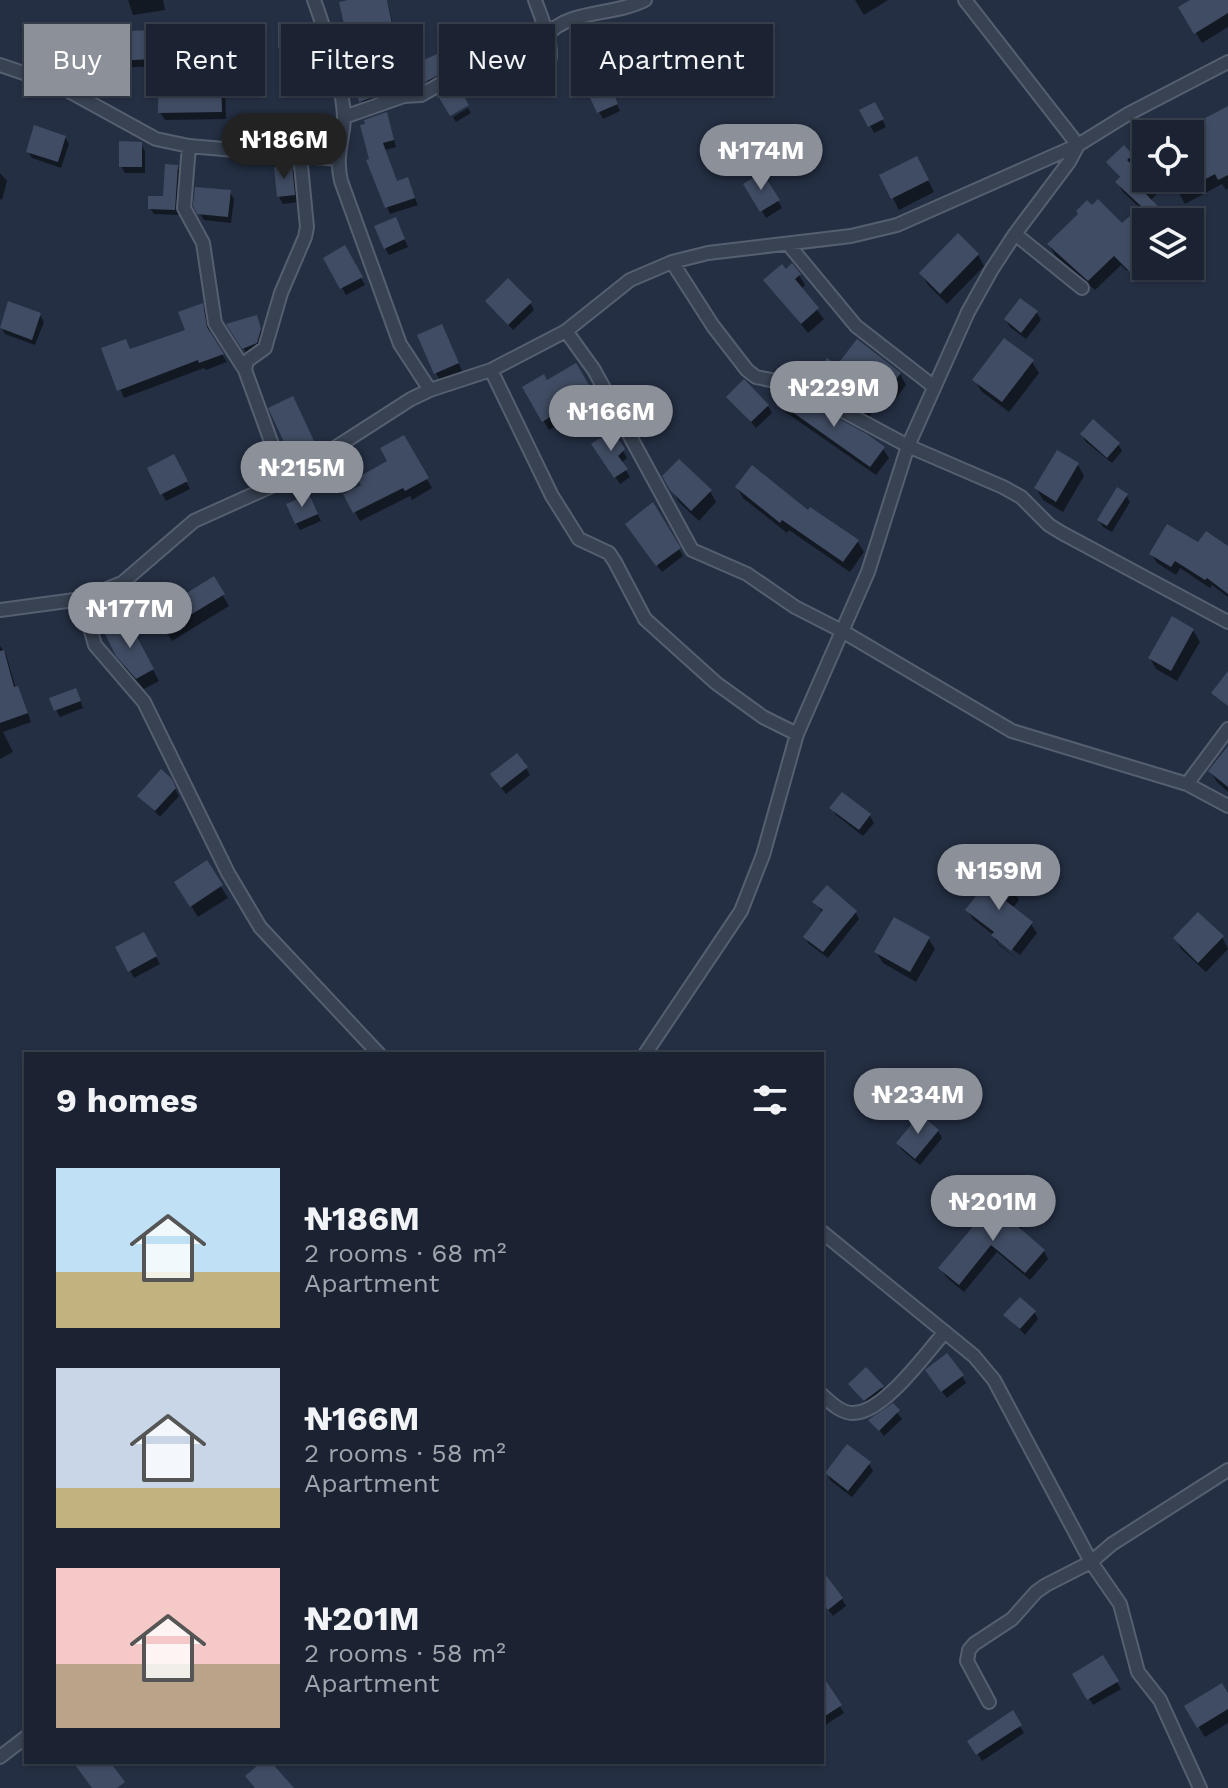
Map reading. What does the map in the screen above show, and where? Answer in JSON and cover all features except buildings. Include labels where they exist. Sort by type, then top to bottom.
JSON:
[{"type":"street","points":[[314,0],[322,21],[344,117],[337,159],[341,181],[400,344],[430,390]]},
{"type":"street","points":[[535,0],[543,24]]},
{"type":"street","points":[[555,26],[627,8],[645,0]]},
{"type":"street","points":[[965,0],[1078,145]]},
{"type":"street","points":[[0,610],[82,599],[122,583],[194,521],[285,480],[430,390],[491,370],[566,331],[630,280],[672,262],[708,253],[851,236],[897,225],[1078,145],[1128,114],[1228,62]]},
{"type":"street","points":[[0,65],[56,84],[156,139],[189,146],[337,159]]},
{"type":"street","points":[[344,117],[404,96],[421,95],[439,87]]},
{"type":"street","points":[[646,1052],[741,911],[763,855],[797,734],[879,540],[908,446],[968,312],[1015,234],[1056,181],[1078,145]]},
{"type":"street","points":[[189,146],[186,214],[203,243],[215,323],[245,370],[285,480]]},
{"type":"street","points":[[245,370],[247,361],[265,348],[281,293],[305,237],[307,227],[300,155]]},
{"type":"street","points":[[1015,234],[1082,288]]},
{"type":"street","points":[[788,244],[856,326],[933,386]]},
{"type":"street","points":[[672,262],[713,326],[756,377],[802,389],[908,446],[1003,487],[1021,497],[1049,525],[1062,533],[1228,622]]},
{"type":"street","points":[[566,331],[594,370],[692,550],[747,574],[774,594],[1012,731],[1187,784],[1228,806]]},
{"type":"street","points":[[491,370],[552,496],[579,539],[609,553],[645,619],[716,683],[763,717],[797,734]]},
{"type":"street","points":[[82,599],[95,645],[144,702],[228,873],[260,927],[377,1052]]},
{"type":"street","points":[[1187,784],[1228,729]]},
{"type":"street","points":[[824,1234],[974,1356],[994,1380],[1091,1562],[1120,1604],[1138,1672],[1160,1700],[1200,1788]]},
{"type":"street","points":[[824,1397],[835,1407],[851,1414],[870,1410],[885,1399],[945,1332]]},
{"type":"street","points":[[989,1702],[967,1661],[974,1644],[1012,1619],[1036,1592],[1091,1562],[1112,1544],[1228,1470]]},
{"type":"street","points":[[0,1757],[24,1739]]}]
